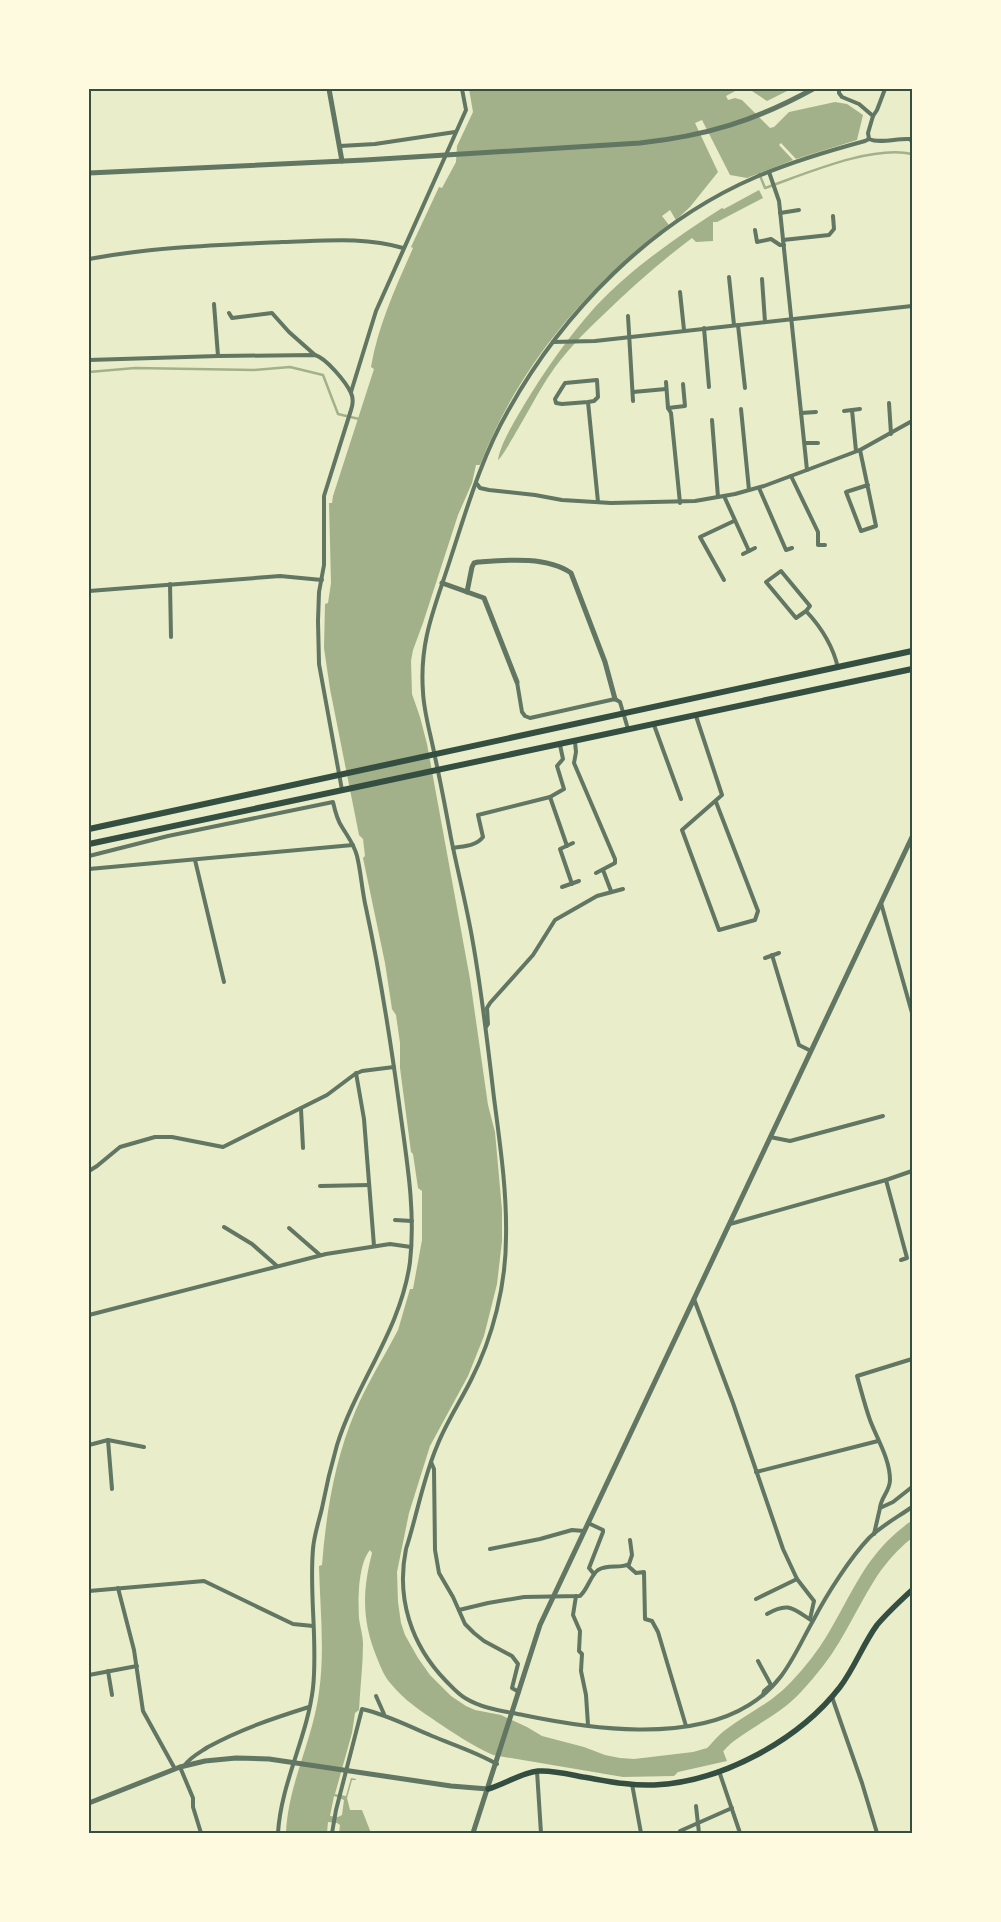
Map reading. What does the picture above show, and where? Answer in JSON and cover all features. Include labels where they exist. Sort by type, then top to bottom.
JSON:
[{"type":"main road","points":[[89,828],[912,651]]},
{"type":"main road","points":[[89,844],[912,669]]},
{"type":"main road","points":[[488,1788],[537,1771],[563,1773],[614,1783],[669,1784],[719,1771],[752,1757],[808,1721],[832,1697],[842,1684],[877,1625],[912,1590]]},
{"type":"street","points":[[329,89],[342,161]]},
{"type":"street","points":[[351,392],[370,328],[403,248],[466,110],[462,89]]},
{"type":"street","points":[[89,173],[365,160],[675,140],[704,134],[752,119],[813,89]]},
{"type":"street","points":[[839,89],[842,97],[859,104],[872,116]]},
{"type":"street","points":[[869,139],[868,133],[872,116],[877,110],[885,89]]},
{"type":"street","points":[[340,146],[375,144],[455,132]]},
{"type":"street","points":[[912,139],[878,141],[869,139],[809,157],[769,172],[752,179],[695,210],[647,245],[597,290],[553,342],[506,414],[483,466],[458,532],[424,642],[422,667],[424,712],[472,940],[485,1027],[506,1203],[506,1240],[504,1266],[493,1324],[473,1377],[439,1442],[431,1462],[404,1560],[404,1585],[410,1624],[415,1638],[432,1666],[464,1698],[480,1706],[512,1714],[588,1725],[639,1729],[708,1723],[726,1717],[749,1705],[774,1687],[784,1674],[811,1620],[843,1572],[874,1534],[912,1507]]},
{"type":"street","points":[[769,172],[777,191],[784,243],[807,470]]},
{"type":"street","points":[[780,213],[799,210]]},
{"type":"street","points":[[755,230],[757,242],[771,239],[780,245],[829,235],[834,229],[833,216]]},
{"type":"street","points":[[89,259],[186,247],[315,241],[368,242],[391,244],[403,248]]},
{"type":"street","points":[[729,277],[745,388]]},
{"type":"street","points":[[762,278],[765,322]]},
{"type":"street","points":[[680,292],[684,330]]},
{"type":"street","points":[[214,304],[218,356]]},
{"type":"street","points":[[553,342],[578,342],[912,306]]},
{"type":"street","points":[[229,313],[232,318],[272,313],[288,332],[315,355]]},
{"type":"street","points":[[628,316],[633,401]]},
{"type":"street","points":[[704,328],[709,388]]},
{"type":"street","points":[[89,360],[315,355],[325,359],[351,392],[353,403],[324,496],[324,565],[319,592],[318,621],[319,664],[344,790]]},
{"type":"street","points":[[597,380],[598,397],[594,401],[588,402],[562,404],[556,403],[555,399],[565,383],[597,380]]},
{"type":"street","points":[[666,382],[668,408],[672,413],[680,503]]},
{"type":"street","points":[[668,408],[684,406],[683,384]]},
{"type":"street","points":[[633,392],[666,389]]},
{"type":"street","points":[[588,402],[598,502]]},
{"type":"street","points":[[889,403],[891,434]]},
{"type":"street","points":[[740,409],[749,490]]},
{"type":"street","points":[[844,411],[860,409]]},
{"type":"street","points":[[852,410],[858,451],[868,485],[876,526],[860,531],[846,492],[868,485]]},
{"type":"street","points":[[802,412],[816,412]]},
{"type":"street","points":[[712,420],[718,497]]},
{"type":"street","points":[[477,484],[480,488],[489,490],[598,502],[680,503],[759,488],[858,451],[912,421]]},
{"type":"street","points":[[804,443],[818,443]]},
{"type":"street","points":[[791,476],[818,532],[818,544],[825,544]]},
{"type":"street","points":[[759,488],[786,550],[792,548]]},
{"type":"street","points":[[724,496],[749,551]]},
{"type":"street","points":[[724,580],[700,537],[734,521]]},
{"type":"street","points":[[743,554],[755,548]]},
{"type":"street","points":[[467,592],[472,567],[474,563],[478,562],[540,562],[559,566],[571,573],[605,662],[615,699],[620,702],[624,713],[628,730]]},
{"type":"street","points":[[781,571],[810,606],[806,611],[796,618],[766,582],[781,571]]},
{"type":"street","points":[[89,591],[280,576],[322,580]]},
{"type":"street","points":[[442,583],[484,598],[517,682],[522,712],[525,716],[530,718],[615,699]]},
{"type":"street","points":[[170,584],[171,637]]},
{"type":"street","points":[[806,611],[817,622],[835,652],[838,668]]},
{"type":"street","points":[[696,716],[722,795],[682,830],[719,930],[755,920],[758,911],[716,802]]},
{"type":"street","points":[[654,725],[681,799]]},
{"type":"street","points":[[575,742],[574,763],[615,859],[613,866],[596,873]]},
{"type":"street","points":[[454,848],[472,845],[483,837],[478,815],[550,797],[564,789],[558,766],[562,759],[560,745]]},
{"type":"street","points":[[550,797],[567,846]]},
{"type":"street","points":[[89,856],[168,836],[333,802],[341,826],[354,845],[377,958],[409,1176],[412,1221],[411,1247],[404,1292],[381,1350],[368,1371],[348,1413],[327,1483],[313,1550],[313,1688],[295,1763],[280,1808],[278,1833]]},
{"type":"street","points":[[473,1833],[498,1761],[540,1625],[912,837]]},
{"type":"street","points":[[572,884],[560,849],[574,843]]},
{"type":"street","points":[[89,870],[354,845]]},
{"type":"street","points":[[195,860],[224,982]]},
{"type":"street","points":[[603,870],[611,891]]},
{"type":"street","points":[[562,887],[579,881]]},
{"type":"street","points":[[485,1027],[488,1024],[487,1008],[490,1003],[533,955],[552,923],[560,916],[597,896],[623,889]]},
{"type":"street","points":[[881,903],[912,1013]]},
{"type":"street","points":[[765,958],[779,953]]},
{"type":"street","points":[[772,955],[799,1045],[811,1051]]},
{"type":"street","points":[[89,1170],[97,1166],[120,1147],[155,1137],[172,1137],[223,1148],[327,1095],[356,1073],[394,1067]]},
{"type":"street","points":[[356,1073],[364,1119],[374,1246]]},
{"type":"street","points":[[301,1109],[303,1148]]},
{"type":"street","points":[[770,1137],[790,1141],[883,1116]]},
{"type":"street","points":[[729,1224],[912,1171]]},
{"type":"street","points":[[886,1180],[907,1258],[902,1260]]},
{"type":"street","points":[[320,1186],[369,1185]]},
{"type":"street","points":[[395,1220],[412,1221]]},
{"type":"street","points":[[224,1227],[252,1244],[277,1266]]},
{"type":"street","points":[[288,1228],[320,1255]]},
{"type":"street","points":[[89,1315],[320,1255],[390,1244],[411,1247]]},
{"type":"street","points":[[694,1299],[783,1550],[797,1579],[814,1601],[811,1620]]},
{"type":"street","points":[[874,1534],[880,1501],[888,1489],[890,1480],[887,1461],[869,1417],[857,1376],[912,1359]]},
{"type":"street","points":[[108,1440],[112,1489]]},
{"type":"street","points":[[89,1445],[108,1440],[144,1447]]},
{"type":"street","points":[[756,1472],[878,1441]]},
{"type":"street","points":[[431,1462],[434,1469],[435,1550],[439,1573],[465,1624],[474,1633],[517,1661],[518,1664],[512,1688],[519,1692]]},
{"type":"street","points":[[880,1508],[888,1505],[912,1487]]},
{"type":"street","points":[[588,1523],[603,1530],[604,1535],[588,1568],[594,1574]]},
{"type":"street","points":[[490,1549],[540,1540],[572,1530],[584,1531]]},
{"type":"street","points":[[627,1565],[632,1555],[630,1540]]},
{"type":"street","points":[[459,1610],[524,1597],[580,1596],[594,1574],[604,1568],[627,1565],[636,1572],[644,1572],[645,1619],[652,1621],[658,1632],[686,1726]]},
{"type":"street","points":[[756,1599],[797,1579]]},
{"type":"street","points":[[89,1591],[204,1581],[293,1624],[313,1626]]},
{"type":"street","points":[[118,1588],[137,1666],[143,1711],[180,1767],[193,1798],[193,1807],[201,1833]]},
{"type":"street","points":[[576,1596],[573,1615],[580,1631],[578,1650],[582,1654],[588,1725]]},
{"type":"street","points":[[767,1614],[780,1606],[791,1608],[811,1620]]},
{"type":"street","points":[[758,1661],[771,1685],[764,1691],[763,1695]]},
{"type":"street","points":[[89,1675],[137,1666]]},
{"type":"street","points":[[108,1671],[112,1695]]},
{"type":"street","points":[[376,1696],[384,1714]]},
{"type":"street","points":[[832,1697],[877,1833]]},
{"type":"street","points":[[180,1767],[188,1759],[227,1737],[263,1721],[309,1707]]},
{"type":"street","points":[[332,1833],[345,1770],[362,1709],[384,1714],[430,1735],[498,1761]]},
{"type":"street","points":[[89,1803],[180,1767],[205,1761],[236,1758],[260,1758],[451,1786],[488,1788]]},
{"type":"street","points":[[537,1771],[540,1833]]},
{"type":"street","points":[[719,1771],[740,1833]]},
{"type":"street","points":[[632,1784],[641,1833]]},
{"type":"street","points":[[696,1806],[699,1833]]},
{"type":"street","points":[[680,1831],[732,1808]]},
{"type":"shaded area","points":[[469,89],[739,89],[726,96],[728,100],[735,98],[742,100],[770,128],[774,127],[789,112],[835,102],[847,104],[863,115],[857,140],[796,159],[781,143],[779,145],[793,160],[747,178],[730,175],[702,120],[695,123],[718,172],[690,207],[676,220],[670,210],[662,216],[669,225],[639,249],[583,302],[535,362],[514,395],[480,465],[476,465],[472,483],[458,515],[411,661],[412,694],[427,744],[470,979],[488,1105],[495,1132],[502,1210],[502,1241],[497,1284],[484,1336],[468,1376],[430,1446],[409,1513],[397,1572],[401,1623],[405,1635],[430,1675],[451,1696],[475,1710],[501,1715],[542,1736],[620,1758],[634,1759],[693,1752],[707,1748],[718,1738],[727,1761],[678,1772],[674,1776],[623,1777],[493,1755],[471,1744],[407,1700],[383,1673],[372,1644],[366,1619],[365,1594],[372,1553],[370,1550],[363,1564],[359,1592],[359,1618],[363,1637],[363,1660],[359,1710],[355,1713],[352,1733],[335,1794],[346,1796],[351,1778],[356,1779],[352,1780],[347,1798],[350,1810],[362,1810],[371,1833],[339,1833],[340,1825],[328,1822],[327,1833],[286,1833],[291,1797],[312,1727],[321,1677],[322,1645],[319,1566],[322,1565],[332,1487],[348,1430],[370,1380],[398,1330],[410,1289],[413,1289],[422,1240],[422,1191],[418,1188],[413,1154],[411,1152],[400,1068],[400,1043],[396,1015],[392,1009],[385,963],[363,858],[365,856],[363,839],[359,835],[330,689],[324,648],[325,604],[328,603],[331,583],[329,503],[332,503],[374,369],[371,367],[374,351],[388,306],[413,248],[411,247],[439,187],[442,188],[456,162],[457,146],[473,112]],"holes":[[[334,1796],[344,1800],[342,1815],[338,1817],[330,1816]]]},
{"type":"shaded area","points":[[749,89],[791,89],[767,101]]},
{"type":"shaded area","points":[[759,190],[763,198],[717,222],[713,222],[713,241],[696,242],[692,238],[635,285],[581,337],[561,359],[549,376],[498,460],[505,439],[532,392],[567,341],[596,306],[625,278],[672,241],[722,208],[724,209]]},
{"type":"waterway","points":[[759,173],[765,188],[838,162],[858,157],[896,152],[912,154]]},
{"type":"waterway","points":[[89,372],[135,368],[254,370],[290,367],[323,375],[338,414],[359,419]]},
{"type":"waterway","points":[[707,1757],[726,1738],[781,1701],[801,1681],[829,1645],[875,1566],[912,1529]]}]
